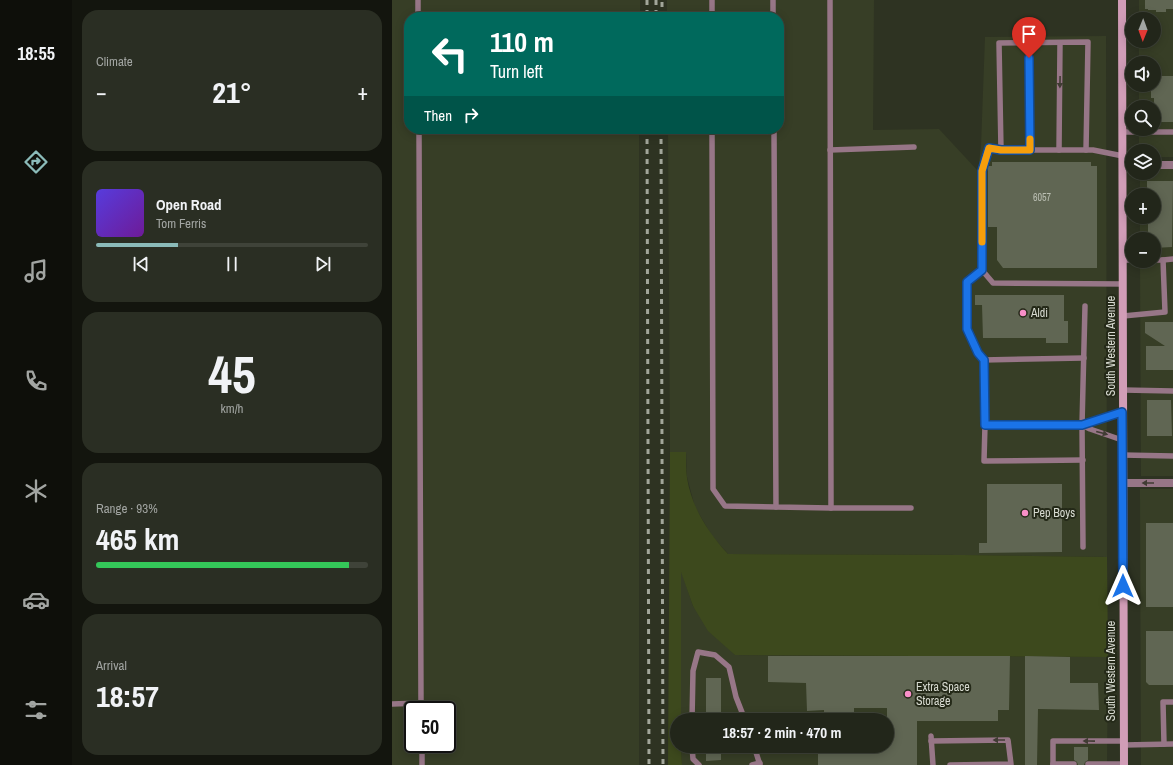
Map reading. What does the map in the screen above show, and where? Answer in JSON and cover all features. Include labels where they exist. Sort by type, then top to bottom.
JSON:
[{"type":"main road","name":"South Western Avenue","points":[[1122,0],[1122,483],[1124,765]]},
{"type":"street","points":[[1161,165],[1173,165]]},
{"type":"street","points":[[1122,483],[1173,483]]},
{"type":"lane","points":[[418,0],[418,12]]},
{"type":"lane","points":[[712,0],[712,12]]},
{"type":"lane","points":[[773,0],[773,12]]},
{"type":"lane","points":[[830,0],[830,508]]},
{"type":"lane","points":[[1001,150],[999,43],[1088,42],[1086,150]]},
{"type":"lane","points":[[1029,43],[1030,150]]},
{"type":"lane","points":[[1059,150],[1060,43]]},
{"type":"lane","points":[[1123,132],[1173,132]]},
{"type":"lane","points":[[419,134],[422,701]]},
{"type":"lane","points":[[712,134],[713,489],[725,506],[911,508]]},
{"type":"lane","points":[[774,134],[776,507]]},
{"type":"lane","points":[[830,150],[914,148]]},
{"type":"lane","points":[[1123,156],[1093,150],[1001,150],[989,148],[982,171],[982,270],[993,284],[1123,284]]},
{"type":"lane","points":[[1123,316],[1165,312],[1164,260],[1173,259]]},
{"type":"lane","points":[[982,270],[967,282],[967,329],[978,353],[984,360],[984,461],[1083,460]]},
{"type":"lane","points":[[1084,547],[1082,425],[1085,306]]},
{"type":"lane","points":[[984,360],[1084,358]]},
{"type":"lane","points":[[1123,390],[1173,392]]},
{"type":"lane","points":[[985,425],[1082,425],[1122,412]]},
{"type":"lane","points":[[1082,425],[1122,440]]},
{"type":"lane","points":[[1122,455],[1173,456]]},
{"type":"lane","points":[[692,713],[693,671],[698,652],[715,655],[729,667],[736,697],[742,713]]},
{"type":"lane","points":[[1164,744],[1163,702],[1173,702]]},
{"type":"lane","points":[[392,704],[404,704]]},
{"type":"lane","points":[[933,765],[931,738],[1008,740],[1011,764],[950,765]]},
{"type":"lane","points":[[1074,764],[1053,764],[1053,741],[1173,744]]},
{"type":"lane","points":[[422,753],[422,765]]},
{"type":"lane","points":[[693,753],[693,759],[699,765]]},
{"type":"lane","points":[[752,765],[760,764],[756,753]]},
{"type":"lane","points":[[1088,764],[1124,765]]},
{"type":"shaded area","points":[[392,0],[640,0],[640,12],[404,12],[404,134],[639,134],[639,765],[392,765]]},
{"type":"shaded area","points":[[667,0],[874,0],[873,130],[939,129],[978,171],[981,146],[985,37],[1106,36],[1107,557],[728,554],[712,536],[695,507],[687,477],[686,453],[670,452],[668,134],[784,134],[784,12],[667,12]]},
{"type":"shaded area","points":[[1139,0],[1173,0],[1173,157],[1161,157],[1161,144],[1139,144],[1139,136],[1161,136],[1161,100],[1139,100],[1139,92],[1161,92],[1161,56],[1139,56],[1139,48],[1161,48],[1161,12],[1139,12]]},
{"type":"shaded area","points":[[1161,169],[1173,169],[1173,476],[1141,476],[1140,268],[1161,268],[1161,232],[1140,232],[1140,224],[1161,224],[1161,188],[1140,188],[1140,180],[1161,180]]},
{"type":"shaded area","points":[[1140,489],[1173,489],[1173,765],[1141,765]]},
{"type":"shaded area","points":[[681,570],[693,606],[735,655],[1108,657],[1107,765],[682,765],[681,753],[894,753],[894,713],[681,713]]},
{"type":"green space","points":[[670,452],[686,452],[686,469],[689,489],[697,509],[714,537],[728,554],[1107,557],[1108,657],[735,655],[708,631],[693,606],[681,572],[681,713],[670,713],[670,753],[681,753],[682,765],[668,765]]},
{"type":"building","points":[[1145,0],[1173,0],[1173,9],[1166,9],[1166,12],[1156,12],[1156,10],[1145,9]]},
{"type":"building","points":[[1161,76],[1173,76],[1173,122],[1161,122],[1161,100],[1154,100],[1154,98],[1151,98],[1151,92],[1161,92]]},
{"type":"building","points":[[992,162],[1091,162],[1091,166],[1097,166],[1097,268],[1003,268],[997,260],[997,227],[988,227],[988,166],[992,166]]},
{"type":"building","points":[[1147,181],[1173,181],[1172,247],[1161,248],[1161,232],[1148,232],[1148,224],[1161,224],[1161,188],[1147,188]]},
{"type":"building","name":"Aldi","points":[[975,295],[1064,295],[1064,321],[1068,321],[1068,343],[1046,343],[1046,338],[983,338],[982,305],[975,305]]},
{"type":"building","points":[[1145,322],[1173,322],[1173,370],[1146,370],[1146,346],[1165,346],[1145,333]]},
{"type":"building","points":[[1147,400],[1171,400],[1172,436],[1147,436]]},
{"type":"building","name":"Pep Boys","points":[[987,484],[1062,484],[1062,552],[979,553],[979,543],[987,543]]},
{"type":"building","points":[[1146,523],[1173,523],[1173,607],[1146,607]]},
{"type":"building","points":[[1146,631],[1173,631],[1173,685],[1149,685],[1146,682]]},
{"type":"building","name":"Extra Space Storage","points":[[768,656],[1010,656],[1009,710],[998,710],[998,721],[917,721],[917,765],[818,765],[818,753],[894,753],[894,713],[887,713],[887,708],[854,708],[854,713],[824,713],[824,710],[807,711],[806,683],[768,682]]},
{"type":"building","points":[[1025,656],[1070,657],[1070,683],[1098,683],[1099,710],[1038,709],[1037,765],[1025,765]]},
{"type":"building","points":[[706,678],[721,678],[721,713],[706,713]]},
{"type":"building","points":[[1074,747],[1088,747],[1088,760],[1084,765],[1078,765],[1074,760]]},
{"type":"building","points":[[706,753],[721,753],[721,760],[706,761]]},
{"type":"railway","points":[[647,0],[647,12]]},
{"type":"railway","points":[[656,0],[656,12]]},
{"type":"railway","points":[[662,0],[662,12]]},
{"type":"railway","points":[[647,134],[649,765]]},
{"type":"railway","points":[[661,134],[663,765]]},
{"type":"slow traffic","points":[[982,242],[982,171],[989,148],[1001,150],[1030,150],[1030,139]]},
{"type":"place","name":"Aldi","points":[[1023,313]]},
{"type":"place","name":"Pep Boys","points":[[1025,513]]},
{"type":"place","name":"Extra Space Storage","points":[[908,694]]},
{"type":"route","points":[[1029,58],[1030,150],[1001,150],[989,148],[982,171],[982,270],[967,282],[967,329],[978,353],[984,360],[985,425],[1082,425],[1122,412],[1123,586]]}]
